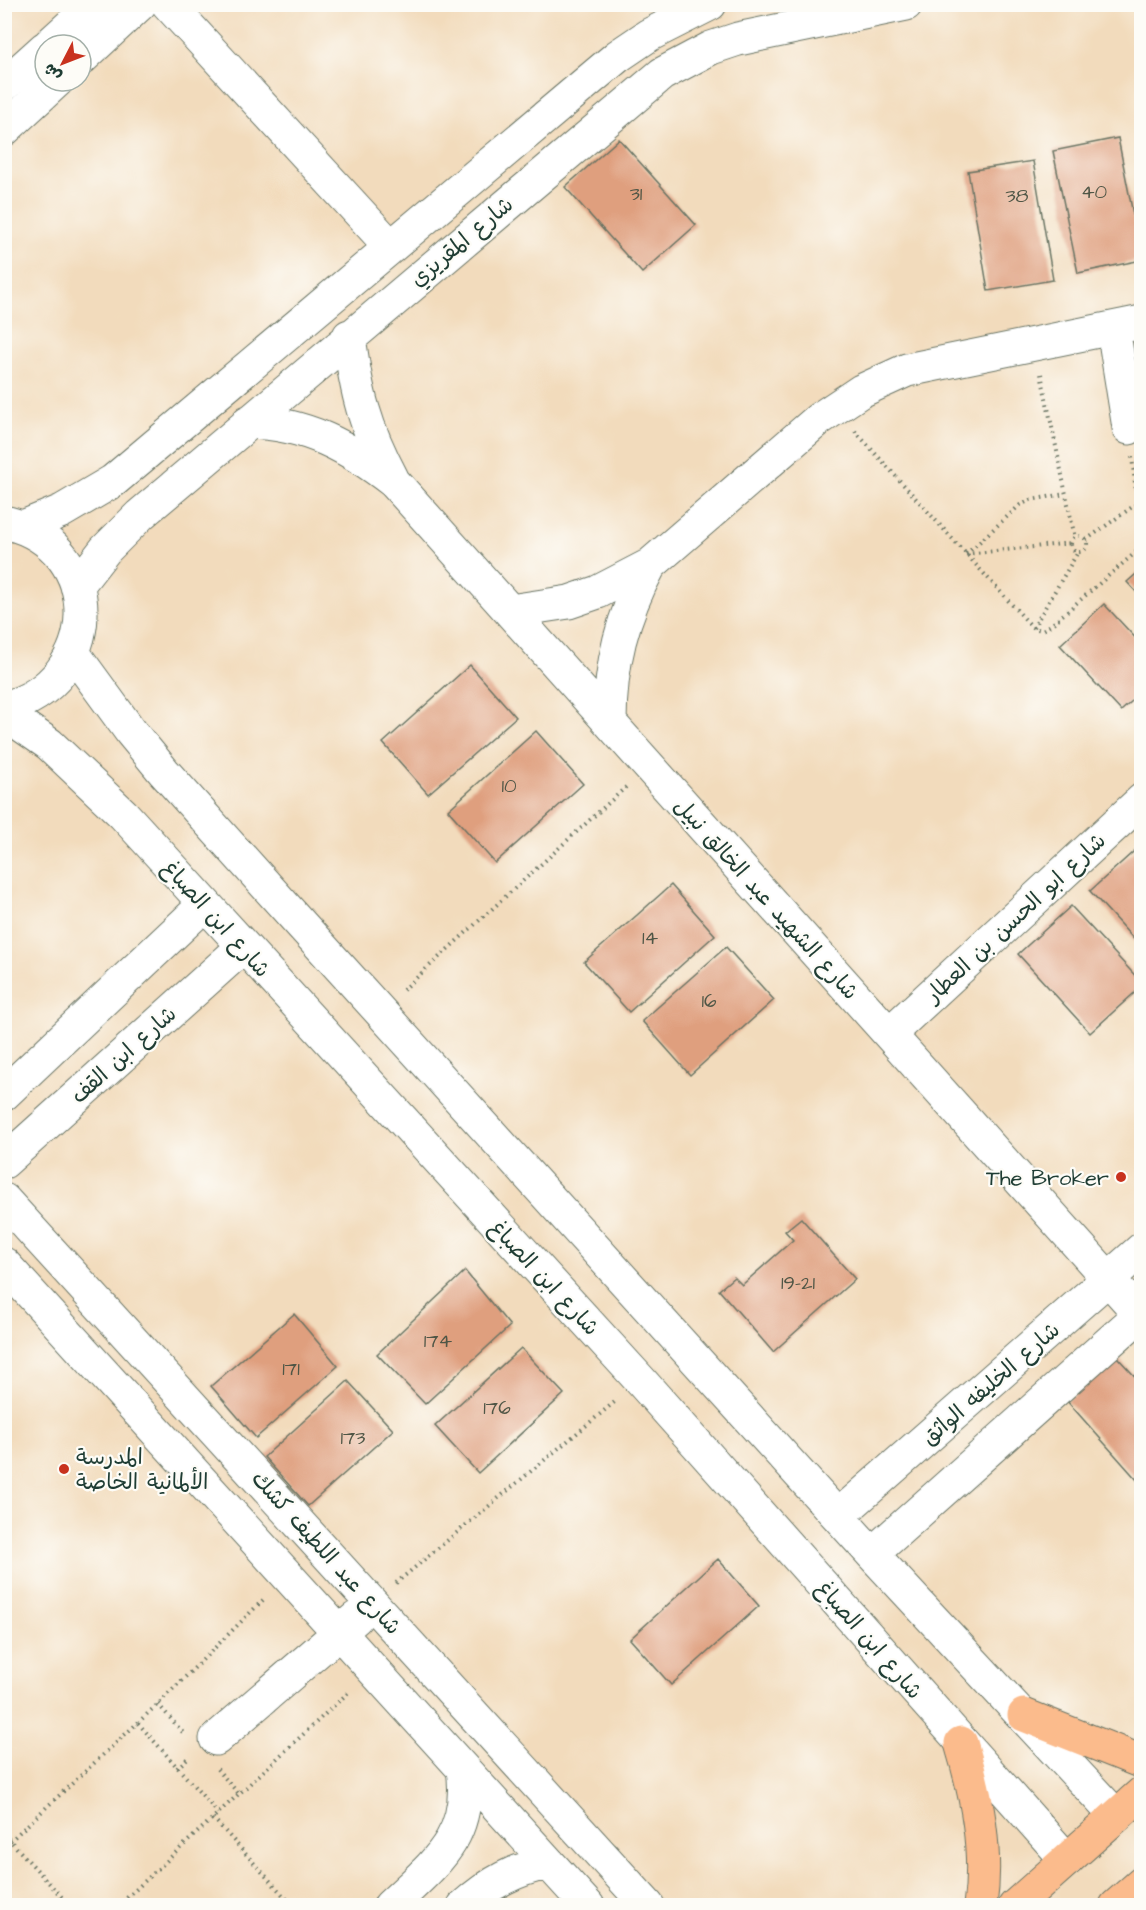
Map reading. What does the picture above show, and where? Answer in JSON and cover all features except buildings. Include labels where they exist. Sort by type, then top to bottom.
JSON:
[{"type":"main road","points":[[1024,1715],[1142,1762]]},
{"type":"main road","points":[[961,1743],[973,1781],[980,1821],[982,1861],[980,1905]]},
{"type":"main road","points":[[1015,1905],[1142,1793]]},
{"type":"main road","points":[[1116,1905],[1142,1883]]},
{"type":"street","points":[[62,33],[94,4]]},
{"type":"street","points":[[93,48],[140,4]]},
{"type":"street","points":[[168,4],[391,247]]},
{"type":"street","name":"شارع المقريزي","points":[[14,525],[62,511],[113,481],[618,56],[649,35],[710,4]]},
{"type":"street","name":"شارع المقريزي","points":[[77,586],[118,536],[248,422],[662,74],[711,48],[738,39],[906,4]]},
{"type":"street","points":[[4,85],[33,59]]},
{"type":"street","points":[[4,130],[44,93]]},
{"type":"street","points":[[510,611],[569,602],[598,592],[650,565],[811,425],[861,391],[907,370],[1127,325],[1129,428]]},
{"type":"street","name":"شارع الشهيد عبد الخالق نبيل","points":[[349,336],[355,387],[365,420],[394,482]]},
{"type":"street","name":"شارع الشهيد عبد الخالق نبيل","points":[[248,422],[271,422],[320,435],[344,446],[394,482],[1141,1314]]},
{"type":"street","points":[[4,710],[44,692],[62,674],[74,654],[82,614],[77,586],[65,561],[46,541],[14,525]]},
{"type":"street","points":[[610,722],[610,689],[622,624],[650,565]]},
{"type":"street","points":[[74,654],[131,732],[164,772],[379,1012],[872,1554],[1116,1816]]},
{"type":"street","name":"شارع ابن الصباغ","points":[[4,710],[50,744],[98,790],[205,904],[640,1380],[1067,1860]]},
{"type":"street","name":"شارع ابو الحسن بن العطار","points":[[889,1034],[1142,800]]},
{"type":"street","points":[[4,1095],[205,904]]},
{"type":"street","name":"شارع ابن القف","points":[[4,1162],[243,947]]},
{"type":"street","name":"شارع عبد اللطيف كشك","points":[[4,1200],[648,1905]]},
{"type":"street","name":"شارع الخليفه الواثق","points":[[838,1516],[1142,1249]]},
{"type":"street","name":"شارع عبد اللطيف كشك","points":[[4,1264],[588,1905]]},
{"type":"street","points":[[872,1554],[1141,1314]]},
{"type":"street","points":[[216,1739],[373,1603]]},
{"type":"street","points":[[390,1905],[448,1848],[459,1826],[465,1802],[463,1769]]},
{"type":"street","points":[[464,1905],[498,1879],[514,1872],[549,1863]]},
{"type":"path","points":[[1034,344],[1075,538]]},
{"type":"path","points":[[835,408],[1033,628],[1042,630],[1051,625],[1142,548]]},
{"type":"path","points":[[1086,540],[1139,501],[1129,428]]},
{"type":"path","points":[[966,554],[1020,505],[1031,500],[1065,494]]},
{"type":"path","points":[[1081,536],[1086,540],[1087,546],[1084,551],[1078,552],[1073,549],[1072,543],[1075,538],[1081,536]]},
{"type":"path","points":[[966,554],[1072,543]]},
{"type":"path","points":[[1033,628],[1078,552]]},
{"type":"path","points":[[379,1012],[649,766]]},
{"type":"path","points":[[373,1603],[640,1380]]},
{"type":"path","points":[[10,1840],[138,1723],[288,1576]]},
{"type":"path","points":[[118,1905],[373,1670]]},
{"type":"path","points":[[138,1723],[218,1813]]},
{"type":"path","points":[[213,1818],[292,1905]]},
{"type":"path","points":[[4,1834],[70,1905]]},
{"type":"place","name":"The Broker","points":[[1121,1177]]},
{"type":"place","name":"المدرسة الألمانية الخاصة","points":[[64,1469]]}]
